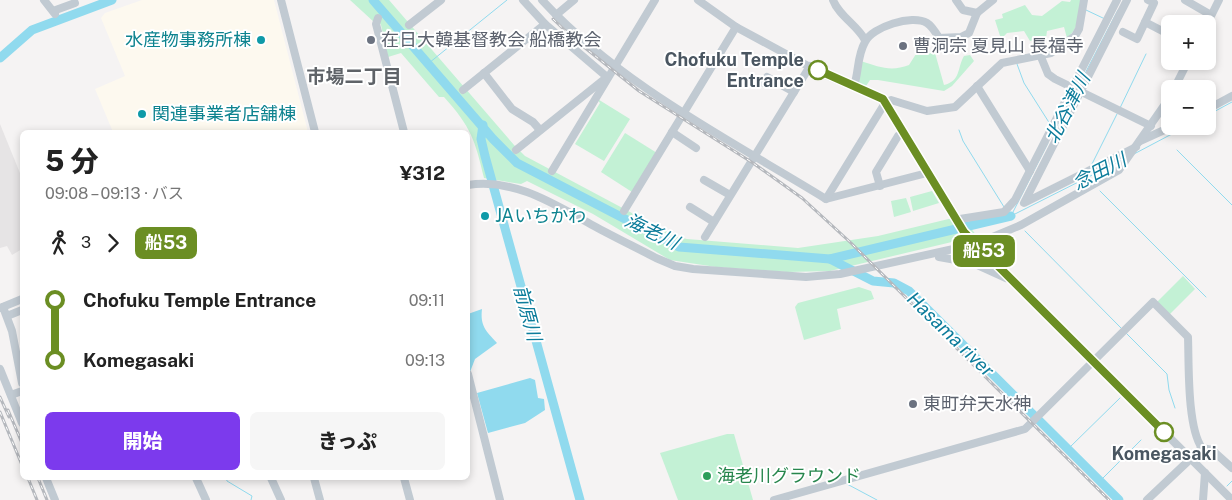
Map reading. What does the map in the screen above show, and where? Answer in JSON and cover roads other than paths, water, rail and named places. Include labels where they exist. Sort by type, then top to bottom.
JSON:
[{"type":"street","points":[[44,0],[54,13],[72,4]]},
{"type":"street","points":[[281,0],[314,130]]},
{"type":"street","points":[[409,25],[441,0]]},
{"type":"street","points":[[523,0],[545,24],[607,77]]},
{"type":"street","points":[[542,0],[556,15],[615,66],[684,112],[826,199],[927,173]]},
{"type":"street","points":[[556,15],[574,0]]},
{"type":"street","points":[[552,171],[655,0]]},
{"type":"street","points":[[698,0],[736,27],[810,66],[877,96],[885,103],[964,232],[1232,500]]},
{"type":"street","points":[[833,0],[865,40]]},
{"type":"street","points":[[956,0],[963,10],[976,13]]},
{"type":"street","points":[[854,86],[858,74],[858,57],[865,40],[892,23],[910,20],[927,23],[939,38],[961,37],[970,31],[976,13],[993,0]]},
{"type":"street","points":[[826,199],[885,103],[892,100],[927,111],[951,109],[1002,63],[1041,56],[1060,48],[1077,33],[1084,0]]},
{"type":"street","points":[[1117,0],[1024,203],[1161,133]]},
{"type":"street","points":[[959,221],[1004,212],[1015,200],[1127,0]]},
{"type":"street","points":[[1123,32],[1137,39],[1154,3],[1148,0]]},
{"type":"street","points":[[1186,0],[1211,15],[1218,0]]},
{"type":"street","points":[[378,18],[376,24],[403,130]]},
{"type":"street","points":[[1145,22],[1161,30]]},
{"type":"street","points":[[463,90],[545,24]]},
{"type":"street","points":[[624,212],[736,27]]},
{"type":"street","points":[[1041,56],[1048,74],[1151,126]]},
{"type":"street","points":[[705,237],[810,66]]},
{"type":"street","points":[[484,72],[512,109],[533,122],[540,130]]},
{"type":"street","points":[[516,150],[607,77]]},
{"type":"street","points":[[763,83],[767,77],[794,92]]},
{"type":"street","points":[[977,86],[1030,171]]},
{"type":"street","points":[[1216,105],[1232,96]]},
{"type":"street","points":[[470,185],[492,184],[540,197],[656,258],[675,266],[693,270],[786,277],[847,272],[976,244],[1058,206],[1113,175],[1128,159],[1161,111]]},
{"type":"street","points":[[672,132],[696,148]]},
{"type":"street","points":[[880,186],[876,172],[898,136],[903,133]]},
{"type":"street","points":[[704,180],[730,195]]},
{"type":"street","points":[[690,208],[714,222]]},
{"type":"street","points":[[939,257],[963,260],[982,266],[1015,283]]},
{"type":"street","points":[[20,300],[2,307],[6,316],[20,375]]},
{"type":"street","points":[[774,500],[1020,431],[1036,418],[1153,302],[1188,337],[1190,401],[1198,443],[1190,458],[1147,500]]},
{"type":"street","points":[[6,316],[20,311]]},
{"type":"street","points":[[0,369],[20,418]]},
{"type":"street","points":[[470,382],[500,500]]},
{"type":"street","points":[[11,395],[20,392]]},
{"type":"street","points":[[1153,421],[1171,431]]},
{"type":"street","points":[[1198,443],[1212,450],[1232,468]]},
{"type":"street","points":[[1203,500],[1205,473]]},
{"type":"street","points":[[47,480],[56,500]]},
{"type":"street","points":[[197,480],[206,500]]},
{"type":"street","points":[[272,480],[281,500]]},
{"type":"street","points":[[315,480],[320,500]]},
{"type":"street","points":[[405,480],[410,500]]},
{"type":"water","points":[[482,309],[483,324],[497,343],[475,359],[470,372],[470,313]]},
{"type":"water","points":[[530,378],[535,380],[538,398],[544,399],[545,410],[525,423],[488,433],[477,393]]},
{"type":"waterway","points":[[0,58],[32,30],[112,0]]},
{"type":"waterway","name":"海老川","points":[[373,0],[493,139],[517,163],[679,247],[830,259],[1011,216]]},
{"type":"waterway","points":[[429,63],[507,0]]},
{"type":"waterway","points":[[1086,10],[1105,19]]},
{"type":"waterway","name":"北谷津川","points":[[1078,87],[1118,10]]},
{"type":"waterway","points":[[1120,108],[1146,54]]},
{"type":"waterway","points":[[1017,64],[1024,83],[1050,124]]},
{"type":"waterway","name":"北谷津川","points":[[1052,135],[1075,92]]},
{"type":"waterway","name":"念田川","points":[[1216,111],[1232,102]]},
{"type":"waterway","points":[[1091,166],[1117,114]]},
{"type":"waterway","name":"前原川","points":[[483,125],[481,139],[485,156],[580,500]]},
{"type":"waterway","points":[[959,130],[963,141],[1004,207]]},
{"type":"waterway","name":"念田川","points":[[1134,154],[1170,135]]},
{"type":"waterway","name":"北谷津川","points":[[1011,216],[1048,143]]},
{"type":"waterway","points":[[1177,150],[1232,205]]},
{"type":"waterway","name":"念田川","points":[[1011,216],[1122,160]]},
{"type":"waterway","points":[[1100,191],[1206,297]]},
{"type":"waterway","name":"念田川","points":[[1007,212],[1010,216]]},
{"type":"waterway","points":[[1025,231],[1121,328]]},
{"type":"waterway","name":"Hasama river","points":[[830,259],[873,281],[894,283],[909,291],[1119,500]]},
{"type":"waterway","points":[[1126,333],[1167,374],[1169,390],[1175,408]]},
{"type":"waterway","points":[[1068,449],[1120,398]]},
{"type":"waterway","points":[[1100,481],[1141,440]]},
{"type":"waterway","points":[[227,480],[252,496],[251,500]]},
{"type":"waterway","points":[[1227,486],[1232,481]]},
{"type":"waterway","points":[[847,484],[877,500]]},
{"type":"railway","points":[[553,19],[574,39],[639,91],[753,163],[802,198],[851,243],[1109,500]]},
{"type":"railway","points":[[0,397],[9,417]]},
{"type":"railway","points":[[8,410],[20,438]]},
{"type":"railway","points":[[0,412],[20,460]]},
{"type":"railway","points":[[29,480],[37,500]]},
{"type":"railway","points":[[39,480],[47,500]]},
{"type":"place","name":"水産物事務所棟","points":[[261,40]]},
{"type":"place","name":"在日大韓基督教会 船橋教会","points":[[371,40]]},
{"type":"place","name":"曹洞宗 夏見山 長福寺","points":[[903,46]]},
{"type":"place","name":"Chofuku Temple Entrance","points":[[818,70]]},
{"type":"place","name":"関連事業者店舗棟","points":[[142,114]]},
{"type":"place","name":"JAいちかわ","points":[[485,216]]},
{"type":"place","name":"東町弁天水神","points":[[913,404]]},
{"type":"place","name":"Komegasaki","points":[[1164,432]]},
{"type":"place","name":"海老川グラウンド","points":[[707,476]]},
{"type":"district","name":"市場二丁目","points":[[354,76]]}]
